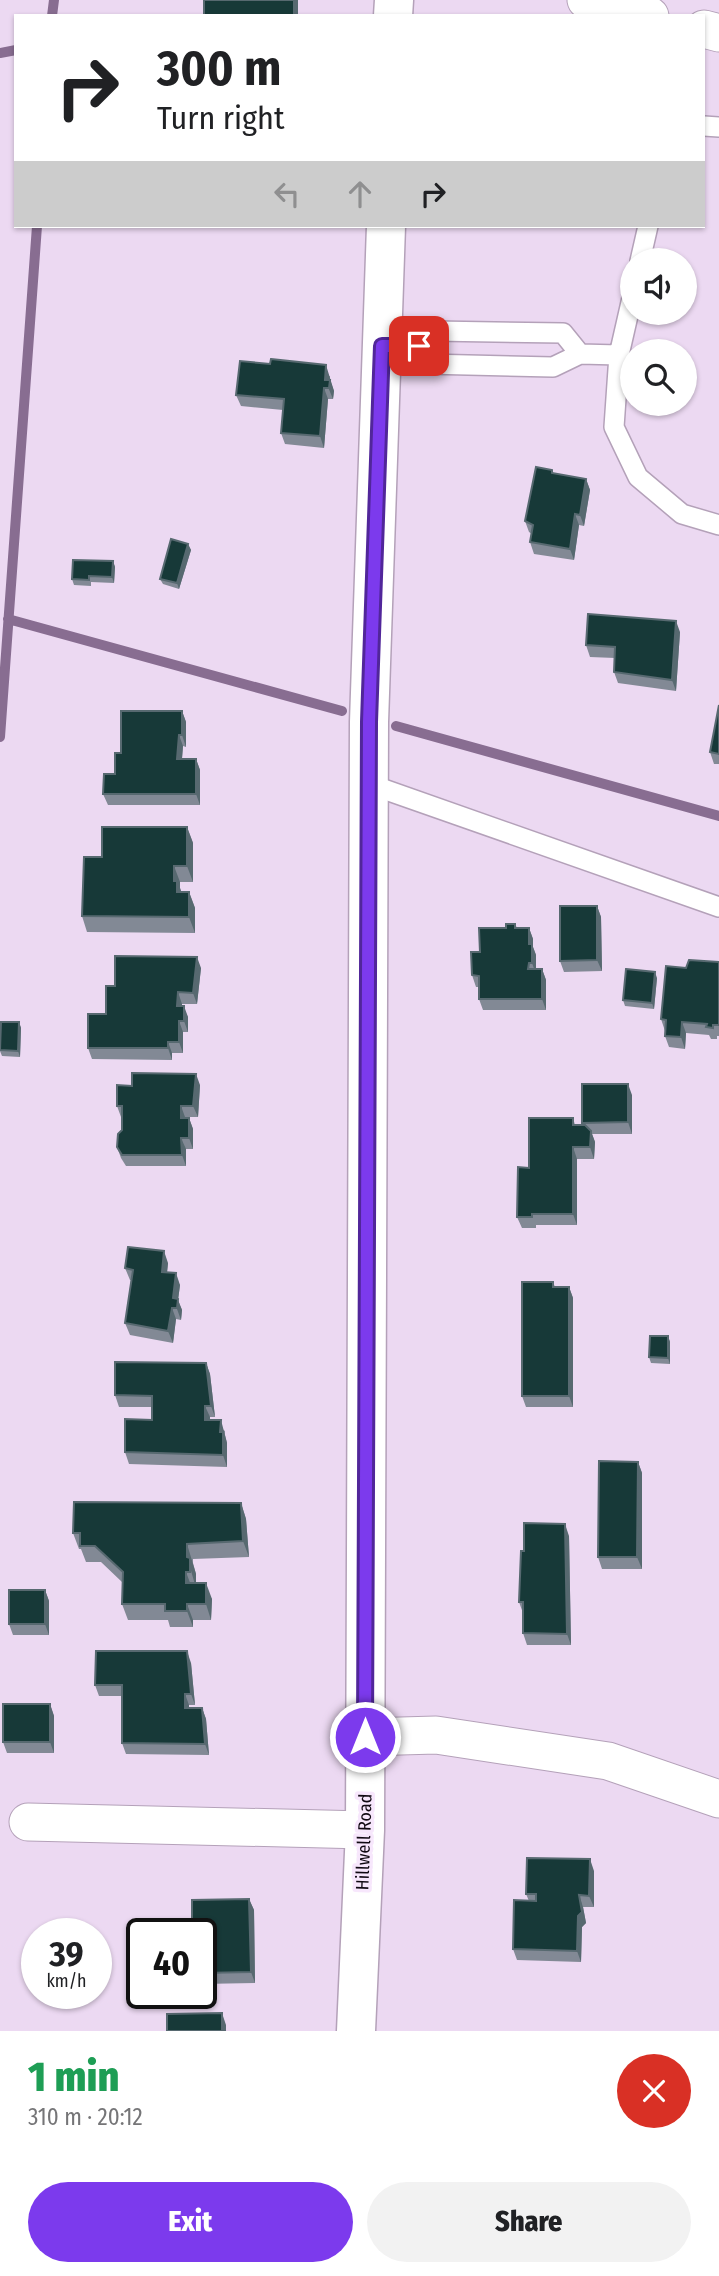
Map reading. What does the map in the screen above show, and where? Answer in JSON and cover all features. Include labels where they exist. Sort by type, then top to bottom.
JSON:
[{"type":"street","points":[[586,0],[642,14]]},
{"type":"street","name":"Hillwell Road","points":[[356,2031],[365,1830],[369,784],[400,346],[386,228]]},
{"type":"street","points":[[365,1737],[436,1735],[608,1761],[719,1798]]},
{"type":"street","points":[[28,1822],[365,1830]]},
{"type":"lane","points":[[643,248],[648,228]]},
{"type":"lane","points":[[626,325],[619,355],[614,427],[638,477],[682,514],[719,525]]},
{"type":"lane","points":[[400,346],[433,331],[563,333],[580,355]]},
{"type":"lane","points":[[400,346],[426,364],[553,367],[580,355],[619,355]]},
{"type":"lane","points":[[369,784],[719,907]]},
{"type":"building","points":[[204,0],[294,0],[294,14],[204,14]]},
{"type":"building","points":[[271,359],[326,365],[325,380],[330,380],[329,388],[324,388],[320,436],[281,433],[284,399],[236,395],[240,361],[270,364]]},
{"type":"building","points":[[536,467],[552,470],[552,473],[586,479],[580,515],[575,514],[570,549],[530,542],[533,525],[525,521]]},
{"type":"building","points":[[171,539],[188,544],[177,583],[160,579]]},
{"type":"building","points":[[73,560],[113,561],[112,577],[89,576],[89,580],[72,579]]},
{"type":"building","points":[[588,614],[676,621],[672,680],[614,672],[615,647],[586,645]]},
{"type":"building","points":[[719,705],[719,754],[710,752]]},
{"type":"building","points":[[121,711],[182,711],[182,735],[179,735],[177,759],[196,759],[196,794],[103,794],[104,774],[115,774],[115,753],[121,753]]},
{"type":"building","points":[[102,827],[187,827],[187,866],[174,866],[174,881],[177,881],[177,892],[189,892],[189,917],[82,916],[84,857],[102,857]]},
{"type":"building","points":[[560,906],[597,906],[597,960],[560,961]]},
{"type":"building","points":[[506,924],[515,924],[515,928],[529,928],[532,963],[529,963],[528,969],[542,969],[542,999],[479,999],[479,976],[472,975],[471,952],[480,952],[479,928],[506,928]]},
{"type":"building","points":[[115,956],[197,957],[193,993],[178,992],[177,1006],[184,1006],[184,1021],[179,1021],[179,1042],[168,1042],[168,1048],[88,1048],[88,1014],[106,1014],[106,986],[115,986]]},
{"type":"building","points":[[689,960],[719,962],[719,1025],[713,1025],[713,1028],[706,1027],[707,1024],[682,1022],[681,1037],[665,1036],[666,1020],[661,1019],[666,966],[686,968]]},
{"type":"building","points":[[626,969],[655,972],[652,1003],[623,1000]]},
{"type":"building","points":[[1,1022],[19,1022],[18,1051],[0,1050]]},
{"type":"building","points":[[132,1073],[196,1074],[193,1106],[181,1106],[181,1118],[189,1118],[189,1138],[181,1138],[182,1155],[122,1155],[117,1147],[118,1134],[122,1130],[122,1106],[117,1106],[117,1085],[132,1086]]},
{"type":"building","points":[[582,1084],[628,1084],[628,1122],[582,1123]]},
{"type":"building","points":[[529,1118],[573,1118],[573,1125],[585,1125],[591,1131],[590,1147],[573,1147],[573,1214],[532,1214],[532,1217],[517,1217],[518,1167],[529,1168]]},
{"type":"building","points":[[128,1247],[164,1251],[162,1272],[176,1273],[173,1298],[178,1299],[177,1308],[172,1308],[168,1331],[125,1323],[133,1270],[125,1268]]},
{"type":"building","points":[[522,1282],[553,1282],[553,1287],[569,1287],[569,1396],[522,1396]]},
{"type":"building","points":[[650,1336],[668,1336],[668,1358],[649,1357]]},
{"type":"building","points":[[115,1362],[206,1363],[211,1406],[205,1406],[205,1420],[221,1420],[223,1455],[125,1452],[125,1419],[152,1420],[152,1396],[115,1395]]},
{"type":"building","points":[[599,1461],[638,1462],[637,1557],[598,1557]]},
{"type":"building","points":[[74,1502],[241,1503],[243,1541],[187,1544],[190,1572],[186,1572],[186,1583],[206,1583],[206,1604],[187,1604],[187,1611],[165,1611],[165,1604],[122,1604],[123,1572],[95,1546],[80,1546],[80,1533],[73,1533]]},
{"type":"building","points":[[524,1523],[565,1524],[567,1634],[523,1633],[523,1602],[519,1602]]},
{"type":"building","points":[[9,1590],[45,1590],[45,1624],[9,1624]]},
{"type":"building","points":[[96,1651],[187,1651],[191,1694],[185,1694],[185,1708],[202,1708],[205,1744],[122,1743],[122,1685],[95,1685]]},
{"type":"building","points":[[3,1704],[50,1704],[50,1742],[3,1742]]},
{"type":"building","points":[[527,1858],[590,1859],[589,1896],[579,1895],[582,1912],[578,1916],[577,1951],[513,1949],[514,1900],[536,1901],[536,1894],[526,1894]]},
{"type":"building","points":[[249,1899],[251,1972],[217,1973],[217,1918],[192,1918],[192,1900]]},
{"type":"building","points":[[222,2013],[222,2031],[167,2031],[167,2014]]},
{"type":"waterway","points":[[52,14],[54,0]]},
{"type":"waterway","points":[[0,53],[14,50]]},
{"type":"waterway","points":[[0,737],[37,228]]},
{"type":"waterway","points":[[8,619],[342,711]]},
{"type":"waterway","points":[[396,726],[719,816]]},
{"type":"route","points":[[365,1737],[369,722],[382,346],[419,346]]}]
